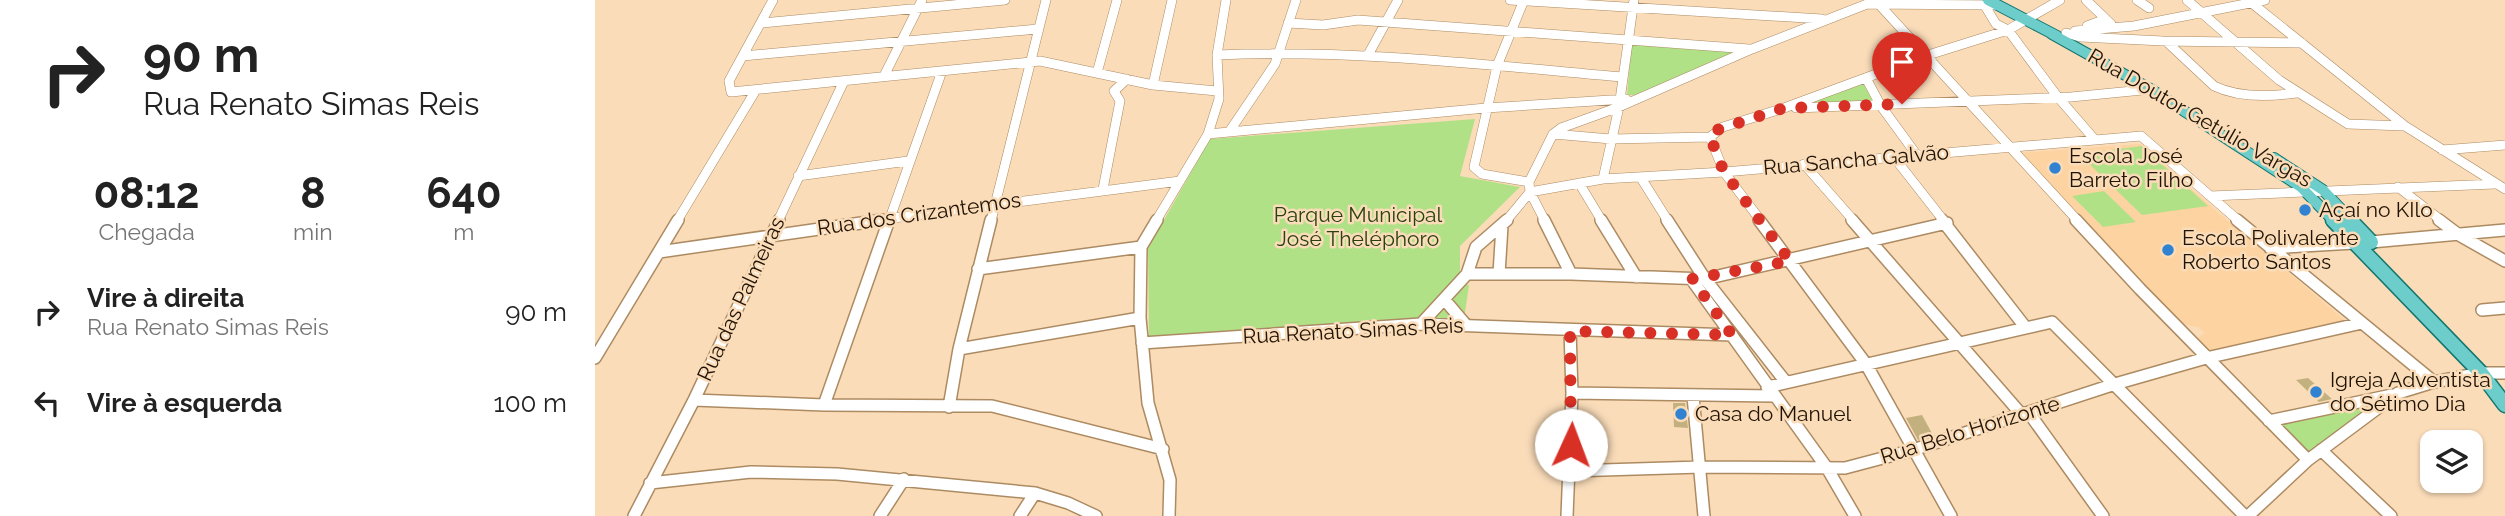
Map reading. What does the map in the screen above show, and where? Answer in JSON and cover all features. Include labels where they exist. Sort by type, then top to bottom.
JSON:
[{"type":"main road","name":"Rua Doutor Getúlio Vargas","points":[[1989,4],[2060,34],[2323,190],[2361,240]]},
{"type":"main road","name":"Rua Doutor Getúlio Vargas","points":[[2154,89],[2304,191],[2361,240]]},
{"type":"main road","points":[[2315,201],[2332,201]]},
{"type":"main road","points":[[2361,240],[2481,373],[2505,405]]},
{"type":"street","points":[[773,0],[728,87],[731,92],[1031,61],[1153,85],[1217,91]]},
{"type":"street","points":[[762,23],[920,4],[1005,0]]},
{"type":"street","points":[[949,407],[958,349],[1046,0]]},
{"type":"street","points":[[1097,73],[1117,0]]},
{"type":"street","points":[[1153,85],[1172,0]]},
{"type":"street","points":[[1169,516],[1170,480],[1148,403],[1140,318],[1141,247],[1208,134],[1219,99],[1217,55],[1226,0]]},
{"type":"street","points":[[1229,132],[1282,51],[1296,0]]},
{"type":"street","points":[[1368,55],[1398,0]]},
{"type":"street","points":[[1510,0],[1633,4],[1717,13],[1827,19]]},
{"type":"street","points":[[1523,0],[1497,66],[1474,167],[1476,171],[1529,187],[1571,274]]},
{"type":"street","points":[[1717,13],[1718,0]]},
{"type":"street","points":[[1553,134],[1611,139],[1710,137],[1723,127],[1784,108],[1924,55],[2007,30],[2060,0]]},
{"type":"street","points":[[2086,0],[2115,28]]},
{"type":"street","points":[[2137,0],[2149,8]]},
{"type":"street","points":[[2187,0],[2295,93],[2348,124],[2405,126]]},
{"type":"street","points":[[2060,34],[2160,22],[2200,11],[2265,0]]},
{"type":"street","points":[[1876,1],[2006,146],[2206,358],[2308,460]]},
{"type":"street","points":[[1421,324],[1467,274],[1475,246],[1502,226],[1529,187],[1553,134],[1561,128],[1876,1],[1989,4],[1996,23],[2007,30],[2057,96],[2095,139]]},
{"type":"street","points":[[2250,1],[2405,126],[2502,185]]},
{"type":"street","points":[[884,76],[920,4]]},
{"type":"street","points":[[1603,179],[1619,104],[1633,4]]},
{"type":"street","points":[[2060,34],[2106,19]]},
{"type":"street","points":[[1288,23],[1323,25],[1358,20],[1752,49]]},
{"type":"street","points":[[743,55],[1038,29]]},
{"type":"street","points":[[2060,34],[2237,45],[2302,43]]},
{"type":"street","points":[[2167,42],[2218,88],[2279,97],[2295,93]]},
{"type":"street","points":[[1217,55],[1282,51],[1368,55],[1622,77]]},
{"type":"street","points":[[824,405],[942,71]]},
{"type":"street","points":[[1866,78],[1881,106],[1916,154]]},
{"type":"street","points":[[1103,189],[1120,101],[1114,91],[1127,79]]},
{"type":"street","name":"Rua das Palmeiras","points":[[634,516],[694,400],[844,81]]},
{"type":"street","points":[[1784,108],[1881,106],[2154,89]]},
{"type":"street","points":[[595,358],[756,90]]},
{"type":"street","points":[[1208,134],[1486,108],[1619,104]]},
{"type":"street","name":"Rua Sancha Galvão","points":[[1529,187],[2141,136],[2210,196]]},
{"type":"street","points":[[1710,137],[1724,172],[1865,364],[1951,516]]},
{"type":"street","points":[[2442,150],[2505,145]]},
{"type":"street","points":[[1893,156],[2026,328]]},
{"type":"street","points":[[798,176],[908,161]]},
{"type":"street","points":[[1804,164],[1960,343],[2026,414],[2103,516]]},
{"type":"street","points":[[1641,178],[1732,335],[1827,468],[1855,516]]},
{"type":"street","name":"Rua dos Crizantemos","points":[[659,252],[996,202],[1180,181]]},
{"type":"street","points":[[1579,183],[1636,276]]},
{"type":"street","points":[[2210,196],[2502,185]]},
{"type":"street","points":[[2398,187],[2459,235],[2505,261]]},
{"type":"street","points":[[2210,196],[2434,382]]},
{"type":"street","points":[[1467,274],[1571,274],[1698,279],[1790,261],[1947,223]]},
{"type":"street","points":[[1499,274],[1502,226]]},
{"type":"street","points":[[2270,248],[2505,230]]},
{"type":"street","points":[[978,269],[1141,247]]},
{"type":"street","points":[[1698,279],[1785,381]]},
{"type":"street","points":[[1444,299],[1466,325]]},
{"type":"street","points":[[2482,310],[2505,309]]},
{"type":"street","points":[[958,349],[1140,318]]},
{"type":"street","points":[[1572,394],[1693,396],[1770,391],[1785,381],[2052,323],[2246,516],[2308,460],[2398,393]]},
{"type":"street","name":"Rua Belo Horizonte","points":[[1570,471],[1700,467],[1845,468],[1913,450],[2115,384],[2206,358],[2362,323]]},
{"type":"street","name":"Rua Renato Simas Reis","points":[[1142,343],[1421,324],[1732,335]]},
{"type":"street","points":[[1567,516],[1572,394],[1570,331]]},
{"type":"street","points":[[2269,421],[2398,393],[2434,382],[2481,373],[2505,373]]},
{"type":"street","points":[[1693,396],[1704,516]]},
{"type":"street","points":[[694,400],[824,405],[992,406],[1163,449]]},
{"type":"street","points":[[2321,450],[2391,516]]},
{"type":"street","points":[[650,483],[751,472],[837,474],[1035,493],[1068,503],[1095,516]]},
{"type":"street","points":[[880,516],[904,479]]},
{"type":"street","points":[[1020,516],[1035,493]]},
{"type":"shaded area","name":"Escola Polivalente Roberto Santos","points":[[2140,144],[2348,323],[2210,354],[2196,340],[2204,333],[2198,327],[2181,324],[2018,153]]},
{"type":"green space","points":[[1632,42],[1740,51],[1638,95],[1627,95]]},
{"type":"green space","points":[[1863,81],[1876,104],[1813,104],[1810,101]]},
{"type":"green space","name":"Parque Municipal José Theléphoro","points":[[1475,119],[1460,176],[1520,187],[1460,246],[1460,283],[1469,285],[1464,320],[1149,336],[1148,248],[1210,139]]},
{"type":"green space","points":[[2142,146],[2208,206],[2142,215],[2079,154]]},
{"type":"green space","points":[[2104,191],[2136,222],[2103,227],[2072,196]]},
{"type":"green space","points":[[2378,402],[2309,454],[2279,423]]},
{"type":"building","name":"Igreja Adventista do Sétimo Dia","points":[[2308,378],[2332,399],[2319,402],[2296,380]]},
{"type":"building","name":"Casa do Manuel","points":[[1673,403],[1685,403],[1688,428],[1674,427]]},
{"type":"building","points":[[1922,415],[1933,435],[1918,440],[1906,418]]},
{"type":"place","name":"Escola José Barreto Filho","points":[[2055,168]]},
{"type":"place","name":"Açaí no KIlo","points":[[2305,210]]},
{"type":"place","name":"Escola Polivalente Roberto Santos","points":[[2168,250]]},
{"type":"place","name":"Igreja Adventista do Sétimo Dia","points":[[2316,392]]},
{"type":"place","name":"Casa do Manuel","points":[[1681,414]]},
{"type":"route","points":[[1571,445],[1570,331],[1732,335],[1692,279],[1705,279],[1790,261],[1724,172],[1710,137],[1714,131],[1784,108],[1902,104]]}]
